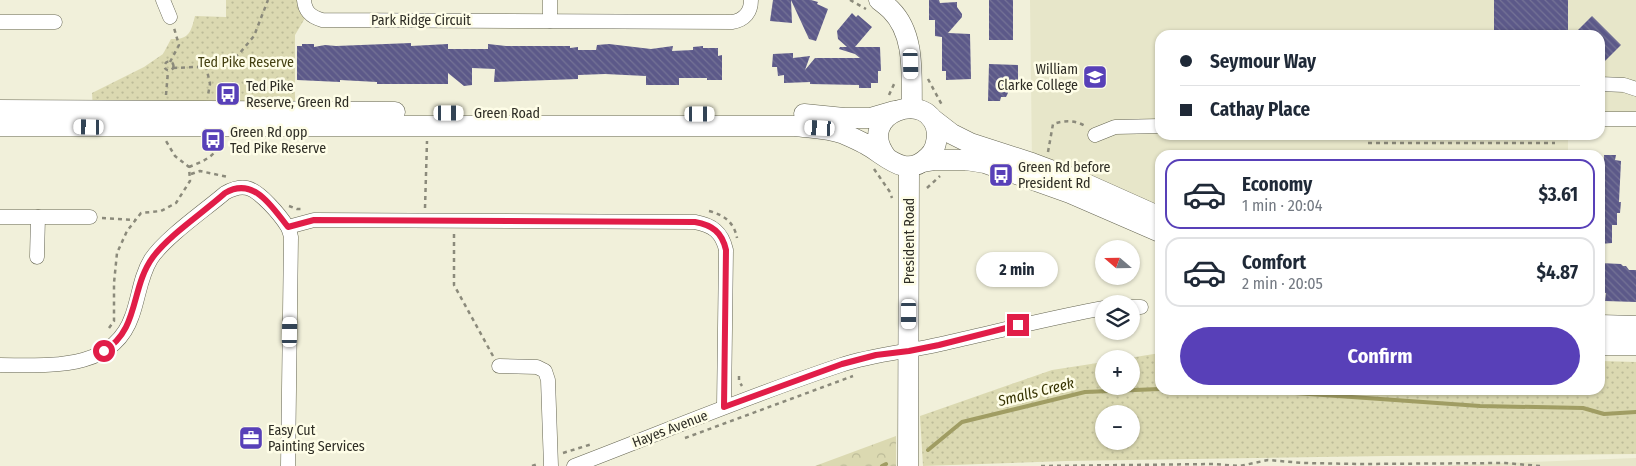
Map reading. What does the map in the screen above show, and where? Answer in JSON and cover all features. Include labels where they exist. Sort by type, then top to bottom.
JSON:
[{"type":"main road","points":[[880,4],[897,18],[906,36],[911,64],[913,109]]},
{"type":"main road","points":[[913,109],[885,118],[878,138],[883,153],[879,162],[898,165],[935,160],[966,160],[985,163],[1070,193],[1155,230]]},
{"type":"main road","points":[[913,109],[933,122],[937,131],[937,142],[932,154],[916,164]]},
{"type":"main road","points":[[913,109],[970,143],[1075,179],[1155,215]]},
{"type":"main road","name":"Green Road","points":[[0,110],[793,113],[844,118],[870,118],[913,109]]},
{"type":"main road","name":"Green Road","points":[[0,126],[795,126],[820,128],[860,141],[879,162]]},
{"type":"main road","name":"President Road","points":[[908,466],[909,351],[916,164]]},
{"type":"main road","points":[[1605,325],[1636,326]]},
{"type":"main road","points":[[1605,345],[1636,345]]},
{"type":"street","points":[[164,0],[170,17]]},
{"type":"street","name":"Park Ridge Circuit","points":[[304,0],[308,13],[316,19],[322,20],[732,22],[739,20],[748,13],[751,8],[751,0]]},
{"type":"street","points":[[550,0],[550,21]]},
{"type":"street","points":[[0,22],[55,22]]},
{"type":"street","points":[[1605,84],[1624,85],[1636,89]]},
{"type":"street","points":[[1605,119],[1636,119]]},
{"type":"street","points":[[1094,135],[1115,127],[1155,126]]},
{"type":"street","points":[[0,365],[63,364],[89,358],[111,347],[125,331],[132,316],[140,282],[153,257],[176,234],[225,193],[240,187],[248,188],[255,191],[271,206],[288,227],[290,237],[288,466]]},
{"type":"street","points":[[0,217],[90,217]]},
{"type":"street","points":[[37,257],[38,217]]},
{"type":"street","points":[[288,227],[314,220],[695,222],[706,224],[724,239],[726,250],[724,407]]},
{"type":"street","name":"Hayes Avenue","points":[[574,466],[724,407],[842,364],[876,355],[909,351],[1009,327],[1095,310]]},
{"type":"street","points":[[499,366],[537,368],[545,371],[548,380],[551,466]]},
{"type":"path","points":[[168,71],[173,68],[224,64],[239,54],[254,36],[268,0]]},
{"type":"path","points":[[850,0],[862,6],[880,4]]},
{"type":"path","points":[[166,97],[168,71],[165,69],[165,65],[167,62],[170,62],[178,45],[170,17]]},
{"type":"path","points":[[170,62],[173,64],[173,68]]},
{"type":"path","points":[[206,66],[210,84],[208,95]]},
{"type":"path","points":[[896,78],[890,94],[913,109],[930,84],[926,70]]},
{"type":"path","points":[[1048,152],[1053,124],[1064,121],[1076,122],[1086,126],[1094,135]]},
{"type":"path","points":[[425,220],[428,126]]},
{"type":"path","points":[[104,335],[114,321],[114,283],[117,253],[127,231],[141,213],[161,211],[176,203],[190,181],[189,167],[169,149],[164,136]]},
{"type":"path","points":[[189,167],[212,155],[218,149],[219,143]]},
{"type":"path","points":[[1368,143],[1555,143]]},
{"type":"path","points":[[879,162],[892,199]]},
{"type":"path","points":[[191,174],[200,171],[235,178],[240,187]]},
{"type":"path","points":[[90,217],[135,220]]},
{"type":"path","points":[[454,220],[454,284],[499,366]]},
{"type":"path","points":[[683,438],[854,376]]},
{"type":"path","points":[[1041,466],[1213,464],[1240,466],[1268,460],[1303,464],[1496,463],[1540,466]]},
{"type":"shaded area","name":"William Clarke College","points":[[1030,0],[1636,0],[1636,119],[1605,119],[1605,30],[1155,30],[1155,140],[1568,140],[1568,150],[1155,150],[1155,215],[1032,163]]},
{"type":"shaded area","points":[[1636,458],[1636,466],[1434,466],[1505,463]]},
{"type":"green space","name":"Ted Pike Reserve","points":[[226,0],[304,0],[308,13],[295,35],[295,112],[93,110],[92,93],[144,67],[163,54],[171,39],[182,38],[188,34],[195,16],[226,17]]},
{"type":"green space","points":[[1155,354],[1155,395],[1605,395],[1605,361],[1636,362],[1636,454],[1066,461],[923,466],[920,416],[1052,370],[1095,363],[1095,395],[1140,395],[1140,356]]},
{"type":"green space","points":[[896,436],[896,466],[815,466]]},
{"type":"building","points":[[773,0],[791,0],[792,23],[770,21]]},
{"type":"building","points":[[791,0],[811,0],[818,2],[817,4],[828,9],[816,41],[809,39]]},
{"type":"building","points":[[929,0],[939,0],[940,3],[957,2],[957,7],[962,17],[948,33],[970,34],[971,79],[946,80],[946,71],[942,71],[942,37],[935,36],[935,20],[929,20]]},
{"type":"building","points":[[989,0],[1013,0],[1013,40],[989,40]]},
{"type":"building","points":[[1494,0],[1568,0],[1568,30],[1494,30]]},
{"type":"building","points":[[852,13],[856,17],[858,15],[872,27],[855,47],[880,47],[881,71],[878,71],[878,83],[871,83],[871,88],[859,88],[859,85],[810,84],[810,82],[784,83],[784,75],[778,76],[777,67],[772,67],[773,54],[793,53],[793,58],[810,56],[805,70],[815,58],[860,58],[855,54],[839,49],[840,47],[847,47],[838,39],[837,31]]},
{"type":"building","points":[[1592,16],[1621,45],[1605,61],[1605,30],[1578,30]]},
{"type":"building","points":[[411,43],[411,46],[448,44],[448,49],[488,49],[488,44],[506,46],[570,46],[570,48],[578,47],[578,50],[596,50],[597,45],[609,44],[651,49],[673,46],[672,51],[693,50],[693,47],[703,46],[703,48],[718,48],[718,56],[722,55],[722,80],[679,78],[679,85],[646,85],[646,76],[605,74],[578,75],[578,79],[494,82],[495,69],[472,68],[472,85],[464,86],[448,73],[448,84],[377,84],[377,82],[340,80],[340,82],[297,80],[297,46],[302,46],[302,44],[314,44],[314,47],[325,45]]},
{"type":"building","points":[[989,64],[1018,65],[1018,86],[1008,86],[1006,97],[1001,97],[1000,101],[988,101]]},
{"type":"building","points":[[1605,155],[1616,155],[1615,160],[1621,161],[1620,213],[1617,213],[1617,225],[1612,225],[1612,243],[1605,244]]},
{"type":"building","points":[[1605,263],[1621,264],[1629,270],[1636,270],[1636,302],[1605,301]]},
{"type":"waterway","name":"Smalls Creek","points":[[928,450],[962,422],[1085,392],[1155,389]]},
{"type":"waterway","name":"Smalls Creek","points":[[1325,395],[1480,406],[1583,408],[1604,414],[1636,412]]},
{"type":"waterway","name":"Smalls Creek","points":[[882,466],[886,464]]},
{"type":"place","name":"William Clarke College","points":[[1095,77]]},
{"type":"place","name":"Ted Pike Reserve, Green Rd","points":[[228,94]]},
{"type":"place","name":"Green Rd opp Ted Pike Reserve","points":[[213,140]]},
{"type":"place","name":"Green Rd before President Rd","points":[[1001,175]]},
{"type":"place","name":"Easy Cut Painting Services","points":[[251,438]]},
{"type":"route","points":[[104,351],[111,347],[125,331],[132,316],[140,282],[153,257],[176,234],[225,193],[240,187],[255,191],[271,206],[288,227],[314,220],[695,222],[706,224],[724,239],[726,250],[724,407],[842,364],[876,355],[939,345],[1018,325]]}]
